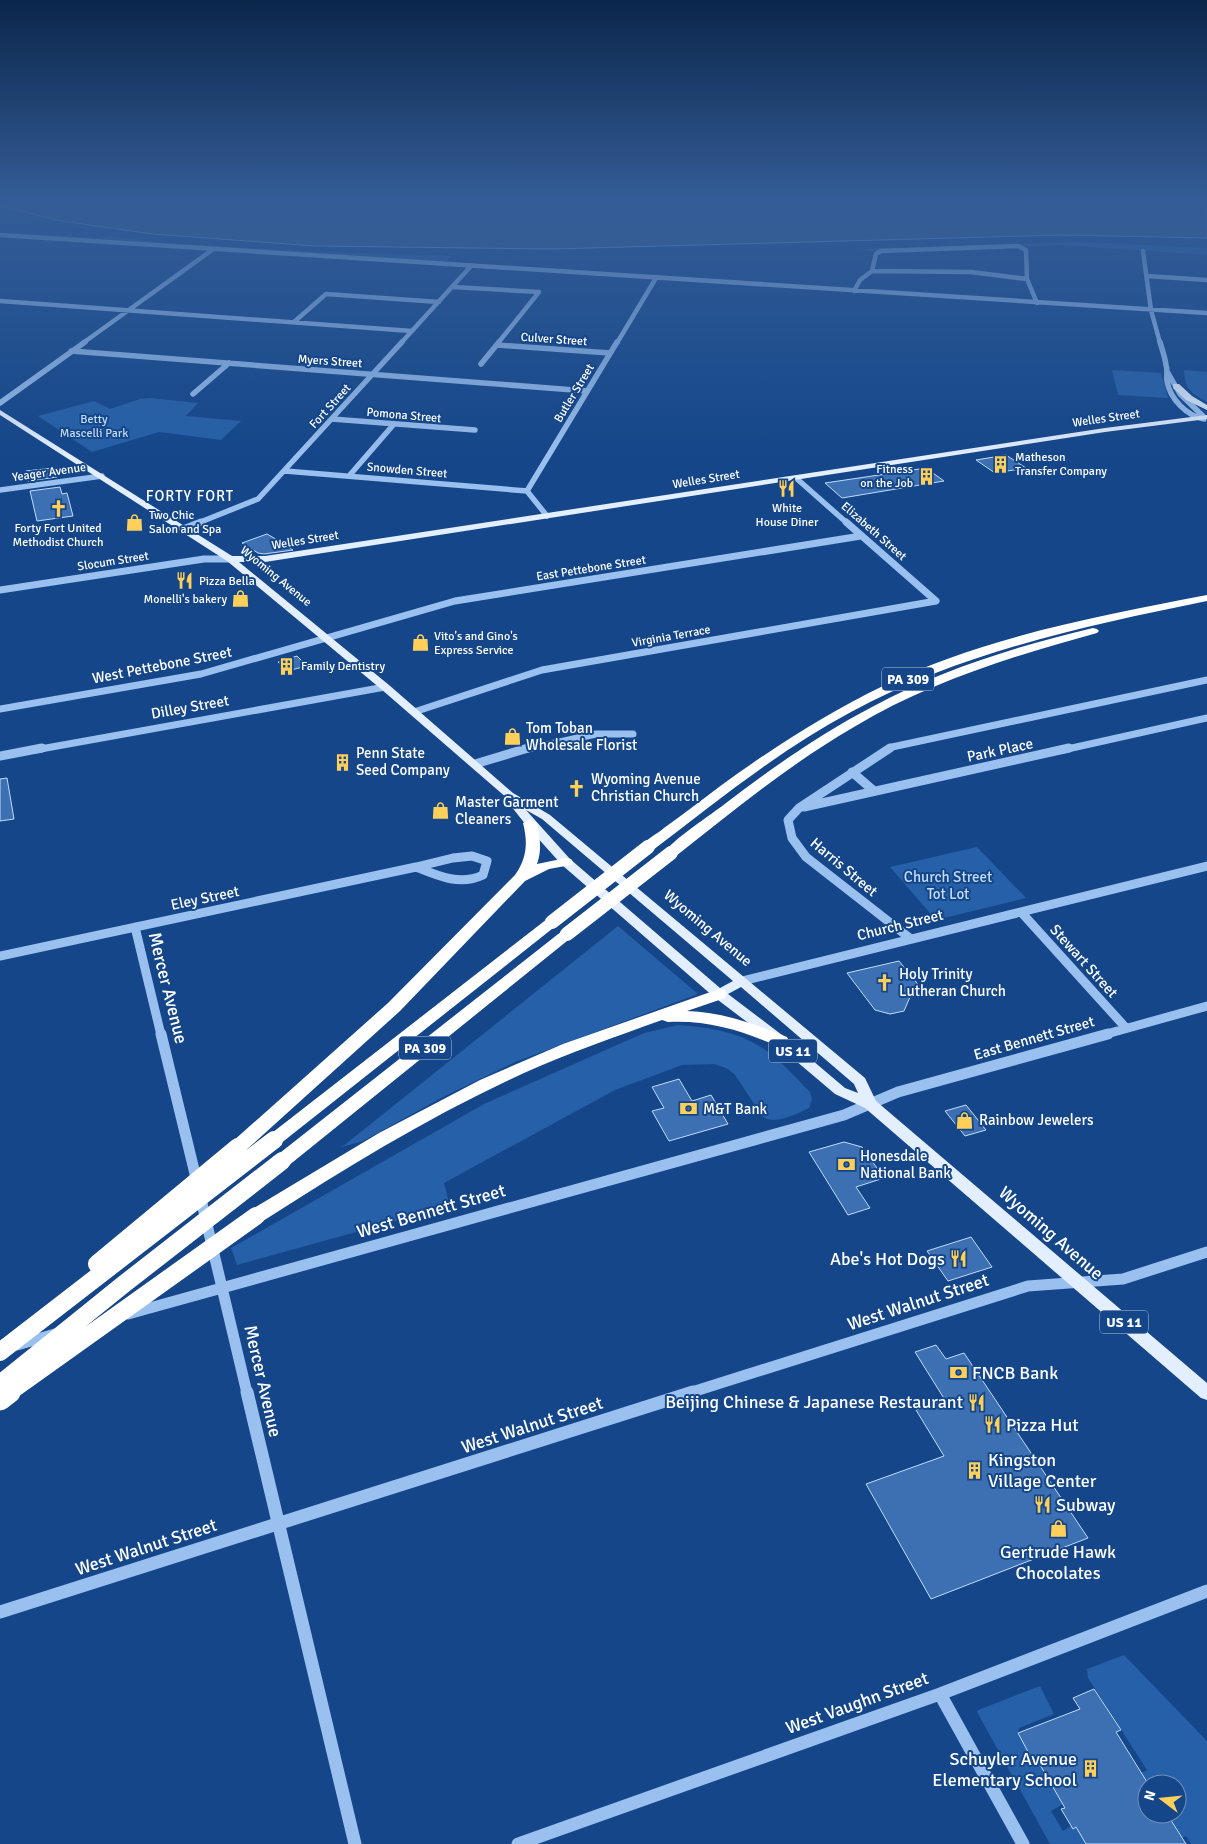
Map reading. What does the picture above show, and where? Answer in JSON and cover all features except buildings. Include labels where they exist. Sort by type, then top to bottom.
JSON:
[{"type":"highway","name":"PA 309","points":[[0,1350],[274,1140],[648,847],[763,761],[808,731],[897,684],[943,666],[1053,630],[1207,598]]},
{"type":"highway","name":"PA 309","points":[[0,1384],[567,934],[806,752],[850,724],[908,694],[984,663],[1035,646],[1103,629],[1207,608]]},
{"type":"highway","points":[[0,1343],[238,1147],[394,1007],[520,878],[529,865],[534,852],[534,838],[530,823]]},
{"type":"highway","points":[[520,878],[545,866],[566,862]]},
{"type":"highway","points":[[0,1399],[256,1216],[396,1132],[486,1084],[558,1053],[719,994]]},
{"type":"highway","points":[[651,1019],[687,1016],[722,1020],[745,1026],[781,1041]]},
{"type":"main road","points":[[1176,386],[1189,398],[1207,408]]},
{"type":"main road","name":"Wyoming Avenue","points":[[0,412],[230,559],[328,639],[475,764],[509,795],[530,823],[566,862],[719,994],[781,1041],[840,1091],[870,1104],[1207,1392]]},
{"type":"main road","name":"Welles Street","points":[[230,559],[265,559],[1194,417],[1206,418]]},
{"type":"main road","name":"Welles Street","points":[[1184,419],[1206,418]]},
{"type":"main road","name":"Wyoming Avenue","points":[[509,795],[546,817],[860,1081],[870,1104]]},
{"type":"main road","points":[[566,862],[599,861]]},
{"type":"main road","name":"Church Street","points":[[719,994],[742,981]]},
{"type":"street","points":[[0,402],[163,285]]},
{"type":"street","name":"Butler Street","points":[[527,491],[652,285]]},
{"type":"street","points":[[763,285],[1207,314]]},
{"type":"street","points":[[854,291],[857,285]]},
{"type":"street","points":[[1030,285],[1037,303]]},
{"type":"street","points":[[1148,285],[1151,310],[1168,373],[1186,401],[1206,418]]},
{"type":"street","name":"Fort Street","points":[[183,528],[258,499],[453,287]]},
{"type":"street","name":"Culver Street","points":[[453,287],[539,292],[482,364]]},
{"type":"street","points":[[294,322],[326,294],[439,302]]},
{"type":"street","points":[[0,301],[412,331]]},
{"type":"street","name":"Culver Street","points":[[497,345],[610,353]]},
{"type":"street","name":"Myers Street","points":[[71,351],[587,391]]},
{"type":"street","points":[[193,394],[229,363]]},
{"type":"street","points":[[1168,373],[1167,381],[1171,393],[1180,406],[1194,417]]},
{"type":"street","name":"Pomona Street","points":[[332,419],[475,430]]},
{"type":"street","points":[[349,476],[394,424]]},
{"type":"street","name":"Snowden Street","points":[[285,471],[527,491]]},
{"type":"street","name":"Yeager Avenue","points":[[0,490],[102,476]]},
{"type":"street","name":"Elizabeth Street","points":[[796,478],[936,600]]},
{"type":"street","points":[[527,491],[547,516]]},
{"type":"street","name":"East Pettebone Street","points":[[328,639],[455,601],[861,536]]},
{"type":"street","name":"Slocum Street","points":[[0,590],[204,559],[230,559]]},
{"type":"street","name":"Virginia Terrace","points":[[414,712],[542,670],[936,600]]},
{"type":"street","name":"West Pettebone Street","points":[[0,709],[202,674],[328,639]]},
{"type":"street","points":[[799,808],[892,747],[1207,680]]},
{"type":"street","name":"Dilley Street","points":[[0,756],[385,687]]},
{"type":"street","name":"Park Place","points":[[799,808],[1207,718]]},
{"type":"street","points":[[475,764],[537,747],[596,734],[615,732],[633,734]]},
{"type":"street","points":[[852,772],[874,791]]},
{"type":"street","name":"Harris Street","points":[[799,808],[788,820],[792,838],[806,857],[911,939]]},
{"type":"street","name":"Eley Street","points":[[0,956],[416,867],[474,856],[482,858],[487,862],[483,875],[476,879],[465,881],[439,876],[416,867]]},
{"type":"street","name":"Church Street","points":[[742,981],[1207,866]]},
{"type":"street","name":"Stewart Street","points":[[1021,912],[1126,1028]]},
{"type":"street","name":"Mercer Avenue","points":[[135,927],[355,1844]]},
{"type":"street","name":"East Bennett Street","points":[[870,1104],[898,1092],[1207,1006]]},
{"type":"street","name":"West Bennett Street","points":[[0,1350],[844,1115],[870,1104]]},
{"type":"street","name":"West Walnut Street","points":[[0,1612],[1028,1286],[1123,1279],[1207,1252]]},
{"type":"street","name":"West Vaughn Street","points":[[518,1844],[940,1694],[1207,1591]]},
{"type":"street","points":[[940,1694],[1023,1844]]},
{"type":"green space","points":[[1112,370],[1161,373],[1168,398],[1118,395]]},
{"type":"green space","points":[[1184,370],[1207,372],[1207,402],[1197,396],[1187,386]]},
{"type":"green space","name":"Betty Mascelli Park","points":[[150,398],[198,403],[186,416],[241,421],[221,440],[159,432],[92,452],[38,416],[94,401],[110,409],[140,399]]},
{"type":"green space","name":"Church Street Tot Lot","points":[[977,847],[1026,898],[936,920],[890,867]]},
{"type":"green space","points":[[618,926],[698,994],[515,1062],[443,1097],[363,1141],[342,1147]]},
{"type":"green space","points":[[678,1025],[701,1027],[734,1034],[764,1049],[810,1092],[812,1099],[809,1108],[786,1118],[768,1119],[763,1117],[735,1075],[728,1069],[714,1064],[682,1065],[615,1090],[444,1183],[450,1206],[237,1265],[231,1248],[484,1104],[644,1033]]},
{"type":"green space","points":[[1124,1655],[1207,1741],[1207,1844],[1191,1844],[1186,1836],[1182,1838],[1173,1824],[1187,1824],[1187,1774],[1142,1774],[1147,1770],[1088,1678],[1087,1669]]},
{"type":"green space","points":[[1040,1686],[1054,1714],[1019,1728],[1018,1733],[1035,1764],[1039,1763],[1063,1804],[1051,1811],[1063,1831],[1071,1826],[1073,1828],[1076,1827],[1086,1844],[1050,1844],[977,1712]]},
{"type":"place","name":"Matheson Transfer Company","points":[[1001,464]]},
{"type":"place","name":"Fitness on the Job","points":[[927,476]]},
{"type":"place","name":"White House Diner","points":[[787,489]]},
{"type":"place","name":"Forty Fort United Methodist Church","points":[[58,509]]},
{"type":"place","name":"Two Chic Salon and Spa","points":[[135,522]]},
{"type":"place","name":"Pizza Bella","points":[[185,581]]},
{"type":"place","name":"Monelli's bakery","points":[[241,599]]},
{"type":"place","name":"Vito's and Gino's Express Service","points":[[420,643]]},
{"type":"place","name":"Family Dentistry","points":[[287,666]]},
{"type":"place","name":"Tom Toban Wholesale Florist","points":[[512,737]]},
{"type":"place","name":"Penn State Seed Company","points":[[342,762]]},
{"type":"place","name":"Wyoming Avenue Christian Church","points":[[577,788]]},
{"type":"place","name":"Master Garment Cleaners","points":[[441,811]]},
{"type":"place","name":"Holy Trinity Lutheran Church","points":[[885,983]]},
{"type":"place","name":"M&T Bank","points":[[689,1109]]},
{"type":"place","name":"Rainbow Jewelers","points":[[965,1120]]},
{"type":"place","name":"Honesdale National Bank","points":[[846,1165]]},
{"type":"place","name":"Abe's Hot Dogs","points":[[959,1259]]},
{"type":"place","name":"FNCB Bank","points":[[958,1373]]},
{"type":"place","name":"Beijing Chinese & Japanese Restaurant","points":[[977,1402]]},
{"type":"place","name":"Pizza Hut","points":[[992,1425]]},
{"type":"place","name":"Kingston Village Center","points":[[974,1470]]},
{"type":"place","name":"Subway","points":[[1042,1505]]},
{"type":"place","name":"Gertrude Hawk Chocolates","points":[[1058,1529]]},
{"type":"place","name":"Schuyler Avenue Elementary School","points":[[1091,1769]]},
{"type":"district","name":"FORTY FORT","points":[[190,496]]}]
